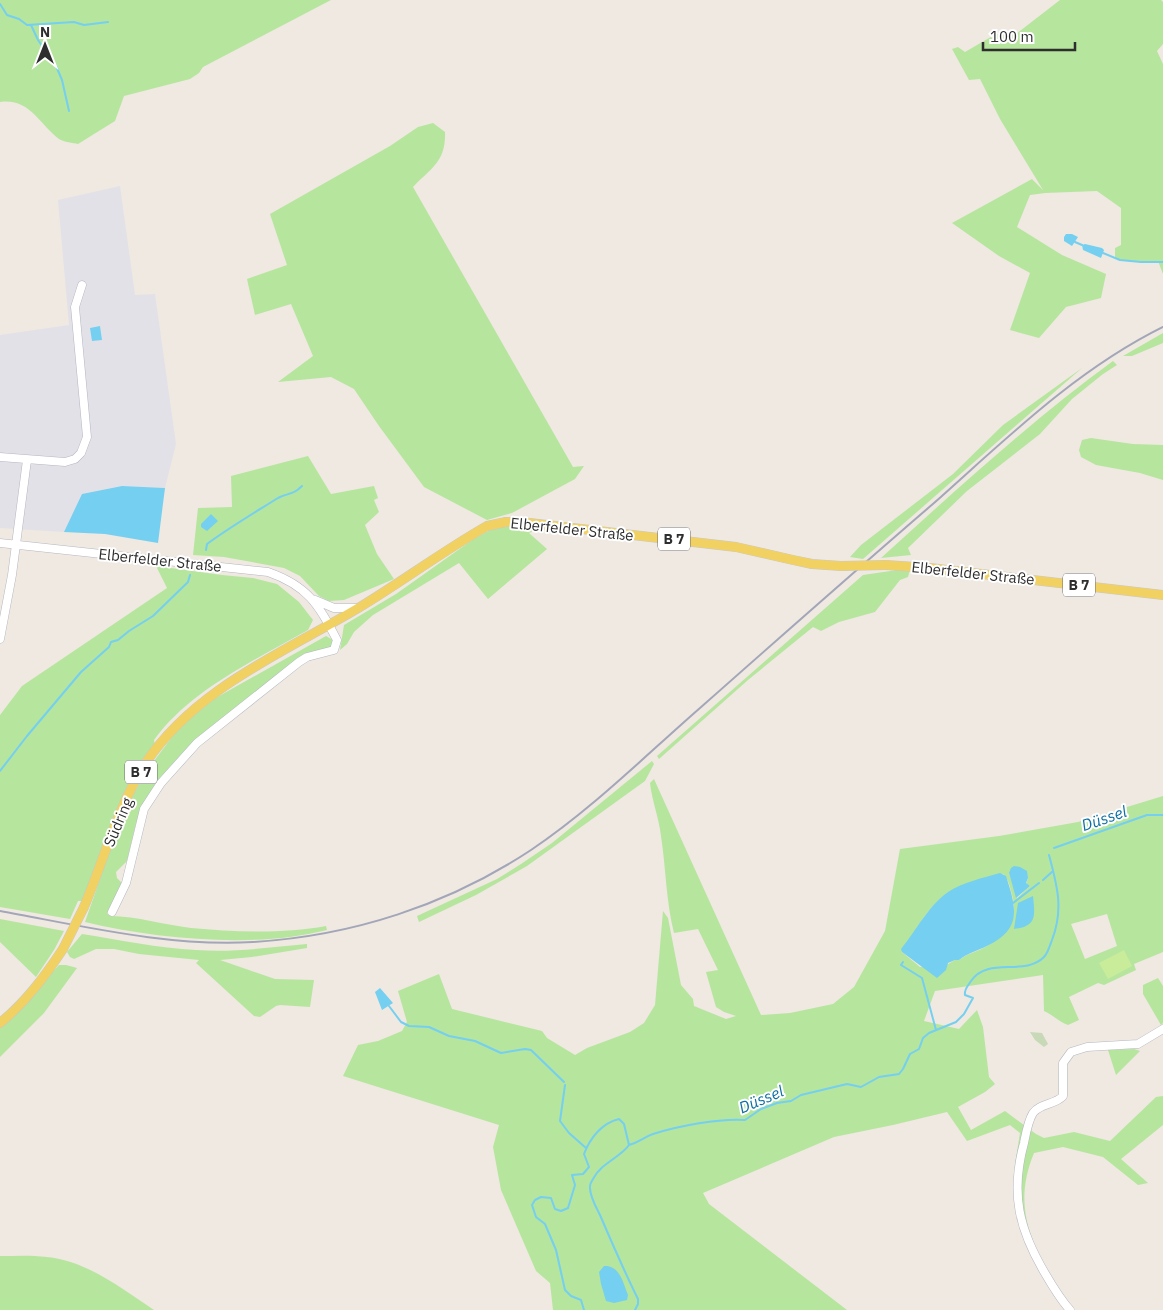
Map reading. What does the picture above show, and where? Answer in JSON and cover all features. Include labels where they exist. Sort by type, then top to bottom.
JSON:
[{"type":"main road","name":"Elberfelder Straße","points":[[329,625],[487,526],[506,522],[521,522],[736,547],[792,560],[841,566],[886,565],[922,567],[1163,595]]},
{"type":"main road","name":"Südring","points":[[0,1023],[25,1000],[63,949],[84,907],[122,808],[145,764],[169,734],[206,700],[246,672],[329,625]]},
{"type":"street","points":[[0,457],[56,463],[75,459],[85,445],[87,437],[85,407],[75,307],[82,285]]},
{"type":"street","points":[[0,639],[16,545],[26,460]]},
{"type":"street","name":"Elberfelder Straße","points":[[0,543],[268,572],[293,582],[313,599],[329,625]]},
{"type":"street","points":[[313,599],[334,608],[358,608]]},
{"type":"street","points":[[112,912],[126,883],[141,820],[149,799],[179,762],[197,743],[218,726],[299,662],[307,657],[334,650],[337,640],[329,625]]},
{"type":"street","points":[[1070,1310],[1052,1286],[1030,1246],[1024,1233],[1018,1208],[1021,1152],[1030,1121],[1037,1110],[1059,1100],[1063,1096],[1062,1064],[1071,1052],[1087,1047],[1138,1044],[1163,1029]]},
{"type":"shaded area","points":[[120,186],[135,295],[155,294],[176,444],[165,488],[122,486],[83,494],[64,532],[0,528],[0,335],[69,325],[58,200]]},
{"type":"green space","points":[[0,0],[331,0],[203,67],[199,73],[190,79],[124,96],[115,121],[78,144],[59,139],[27,108],[10,102],[0,102]]},
{"type":"green space","points":[[1060,0],[1161,0],[1163,2],[1163,44],[1157,51],[1163,64],[1163,274],[1158,261],[1121,261],[1115,257],[1115,248],[1121,245],[1121,208],[1097,191],[1030,195],[1017,227],[1062,255],[1106,274],[1101,298],[1066,307],[1039,338],[1010,330],[1030,273],[999,256],[952,223],[1032,179],[1043,190],[1000,119],[980,79],[969,80],[952,49],[958,47],[965,52],[996,34],[1016,34]]},
{"type":"green space","points":[[433,123],[445,132],[443,151],[436,164],[413,187],[573,467],[584,466],[575,479],[512,513],[487,520],[424,487],[354,389],[331,377],[278,382],[313,356],[291,304],[255,315],[247,279],[287,265],[270,214],[390,146],[418,127]]},
{"type":"green space","points":[[1163,333],[1163,343],[1132,356],[1123,356]]},
{"type":"green space","points":[[1113,361],[1117,365],[1072,399],[1040,434],[967,491],[908,548],[911,555],[881,558],[1023,432]]},
{"type":"green space","points":[[1082,368],[863,559],[850,557],[861,545],[953,474],[1003,425]]},
{"type":"green space","points":[[1091,438],[1133,444],[1163,445],[1163,480],[1140,473],[1096,465],[1081,457],[1079,450],[1082,440]]},
{"type":"green space","points":[[308,456],[331,494],[374,486],[378,498],[374,500],[379,512],[365,525],[377,554],[394,579],[344,600],[329,601],[319,596],[300,576],[284,568],[224,557],[193,555],[198,508],[232,507],[231,476]]},
{"type":"green space","points":[[526,526],[536,530],[529,533],[547,549],[488,599],[459,563],[373,615],[354,632],[347,644],[340,650],[344,625],[396,594],[475,538],[494,528]]},
{"type":"green space","points":[[156,566],[253,578],[277,584],[299,602],[313,620],[308,630],[245,665],[205,691],[169,722],[154,740],[155,746],[124,793],[83,901],[78,901],[70,919],[0,907],[0,715],[22,686],[167,588]]},
{"type":"green space","points":[[910,570],[908,577],[900,580],[875,612],[839,622],[821,631],[813,627],[748,680],[659,759],[657,756],[863,575]]},
{"type":"green space","points":[[326,636],[333,640],[333,645],[328,649],[319,650],[207,731],[184,751],[157,781],[145,801],[136,823],[127,861],[116,872],[117,878],[123,884],[107,913],[110,916],[130,917],[181,927],[276,931],[326,926],[327,930],[290,937],[214,940],[134,932],[85,922],[122,816],[145,773],[172,737],[191,716],[212,700]]},
{"type":"green space","points":[[652,761],[654,764],[645,781],[527,866],[476,895],[419,922],[417,916],[497,879],[552,843]]},
{"type":"green space","points":[[654,779],[761,1015],[790,1013],[833,1004],[854,987],[885,931],[900,849],[999,836],[1078,822],[1163,796],[1163,952],[1134,964],[1136,970],[1104,985],[1098,983],[1069,997],[1079,1020],[1068,1025],[1044,1011],[1043,975],[935,991],[924,1021],[959,1029],[977,1010],[983,1027],[989,1077],[995,1084],[985,1092],[958,1107],[971,1130],[1005,1111],[1044,1138],[1074,1132],[1110,1141],[1156,1097],[1163,1096],[1163,1125],[1121,1159],[1148,1183],[1138,1185],[1103,1157],[1063,1147],[1034,1153],[1029,1167],[1024,1194],[1030,1232],[1041,1259],[1039,1259],[1026,1226],[1021,1193],[1021,1168],[1015,1164],[1020,1133],[1010,1125],[967,1141],[947,1112],[834,1137],[703,1193],[709,1204],[847,1310],[553,1310],[550,1283],[536,1271],[501,1190],[493,1147],[499,1125],[343,1076],[358,1045],[378,1041],[402,1031],[407,1022],[398,991],[439,974],[452,1009],[542,1031],[547,1038],[575,1055],[587,1048],[630,1032],[644,1023],[655,1005],[663,911],[668,918],[681,985],[693,999],[694,1006],[726,1019],[736,1016],[716,1007],[706,972],[718,970],[698,929],[674,933],[669,909],[660,829],[650,783]],"holes":[[[1009,873],[1028,878],[1026,884],[1030,886],[1017,898]],[[1003,874],[1008,882],[1013,899],[1014,916],[1012,920],[999,936],[983,948],[948,964],[920,967],[902,952],[917,928],[940,899],[952,890]],[[1107,914],[1117,946],[1085,959],[1071,924]]]},
{"type":"green space","points":[[0,919],[64,931],[36,977],[0,942]]},
{"type":"green space","points":[[82,934],[153,946],[210,951],[307,944],[307,948],[220,960],[275,979],[314,980],[310,1007],[280,1005],[260,1017],[254,1016],[196,963],[199,960],[139,954],[114,949],[96,949],[74,959],[67,952]]},
{"type":"green space","points":[[1124,950],[1132,966],[1108,979],[1099,963]]},
{"type":"green space","points":[[59,965],[77,968],[44,1013],[0,1057],[0,1028]]},
{"type":"green space","points":[[1158,978],[1163,986],[1163,1023],[1161,1025],[1143,994],[1143,985]]},
{"type":"green space","points":[[1030,1032],[1042,1033],[1048,1044],[1044,1047],[1035,1040]]},
{"type":"green space","points":[[1134,1049],[1140,1051],[1116,1075],[1108,1050]]},
{"type":"green space","points":[[0,1256],[47,1257],[76,1264],[103,1277],[154,1310],[0,1310]]},
{"type":"water","points":[[1066,234],[1078,237],[1072,246],[1064,241]]},
{"type":"water","points":[[1082,245],[1102,248],[1104,250],[1101,258],[1083,250]]},
{"type":"water","points":[[100,326],[102,340],[92,341],[90,328]]},
{"type":"water","points":[[122,486],[165,488],[158,543],[105,534],[64,532],[82,494]]},
{"type":"water","points":[[211,514],[218,521],[207,531],[201,527],[201,524]]},
{"type":"water","points":[[1014,866],[1027,871],[1028,878],[1026,883],[1030,886],[1016,898],[1009,873]]},
{"type":"water","points":[[1000,873],[1006,876],[1014,907],[1014,916],[1007,932],[999,939],[959,960],[948,963],[946,970],[937,978],[902,952],[901,949],[928,911],[948,892],[973,881]]},
{"type":"water","points":[[1033,896],[1034,914],[1031,923],[1022,928],[1014,929],[1018,903]]},
{"type":"water","points":[[380,988],[393,1003],[382,1010],[375,992]]},
{"type":"water","points":[[604,1266],[614,1268],[620,1276],[628,1295],[627,1300],[614,1303],[606,1301],[599,1272]]},
{"type":"waterway","points":[[0,4],[7,15],[19,19],[27,25],[74,22],[84,25],[108,22]]},
{"type":"waterway","points":[[31,25],[38,40],[56,66],[62,80],[69,111]]},
{"type":"waterway","points":[[1075,242],[1082,245]]},
{"type":"waterway","points":[[1103,253],[1120,260],[1163,262]]},
{"type":"waterway","points":[[206,550],[207,544],[224,532],[278,498],[293,493],[302,486]]},
{"type":"waterway","points":[[0,771],[81,672],[109,647],[111,642],[118,640],[153,616],[188,582],[190,575]]},
{"type":"waterway","name":"Düssel","points":[[1054,848],[1147,815],[1163,815]]},
{"type":"waterway","name":"Düssel","points":[[584,1310],[581,1300],[571,1296],[565,1290],[556,1250],[545,1224],[536,1217],[532,1205],[535,1200],[541,1197],[551,1198],[555,1209],[561,1211],[568,1208],[575,1185],[572,1175],[583,1174],[589,1167],[584,1154],[597,1132],[607,1124],[619,1119],[624,1124],[629,1145],[653,1134],[674,1128],[711,1121],[745,1120],[761,1109],[777,1103],[791,1101],[801,1095],[847,1084],[861,1087],[879,1077],[899,1074],[910,1054],[919,1049],[923,1038],[929,1033],[956,1022],[964,1014],[973,998],[965,995],[966,989],[978,974],[996,968],[1027,966],[1036,963],[1044,957],[1049,949],[1058,918],[1057,887],[1049,855]]},
{"type":"waterway","points":[[1043,880],[1053,871]]},
{"type":"waterway","points":[[1013,903],[1039,883]]},
{"type":"waterway","points":[[903,962],[901,965],[922,978],[936,1030]]},
{"type":"waterway","points":[[389,1006],[401,1022],[409,1026],[429,1027],[449,1036],[475,1041],[501,1053],[525,1049],[531,1050],[564,1082]]},
{"type":"waterway","points":[[565,1085],[560,1121],[569,1133],[586,1148]]},
{"type":"waterway","points":[[629,1145],[597,1173],[590,1185],[590,1190],[593,1201],[638,1299],[635,1310]]},
{"type":"railway","points":[[0,911],[94,929],[157,938],[221,943],[253,942],[290,939],[363,925],[433,902],[466,887],[531,850],[554,834],[618,782],[679,726],[1043,407],[1101,364],[1131,344],[1163,327]]}]
